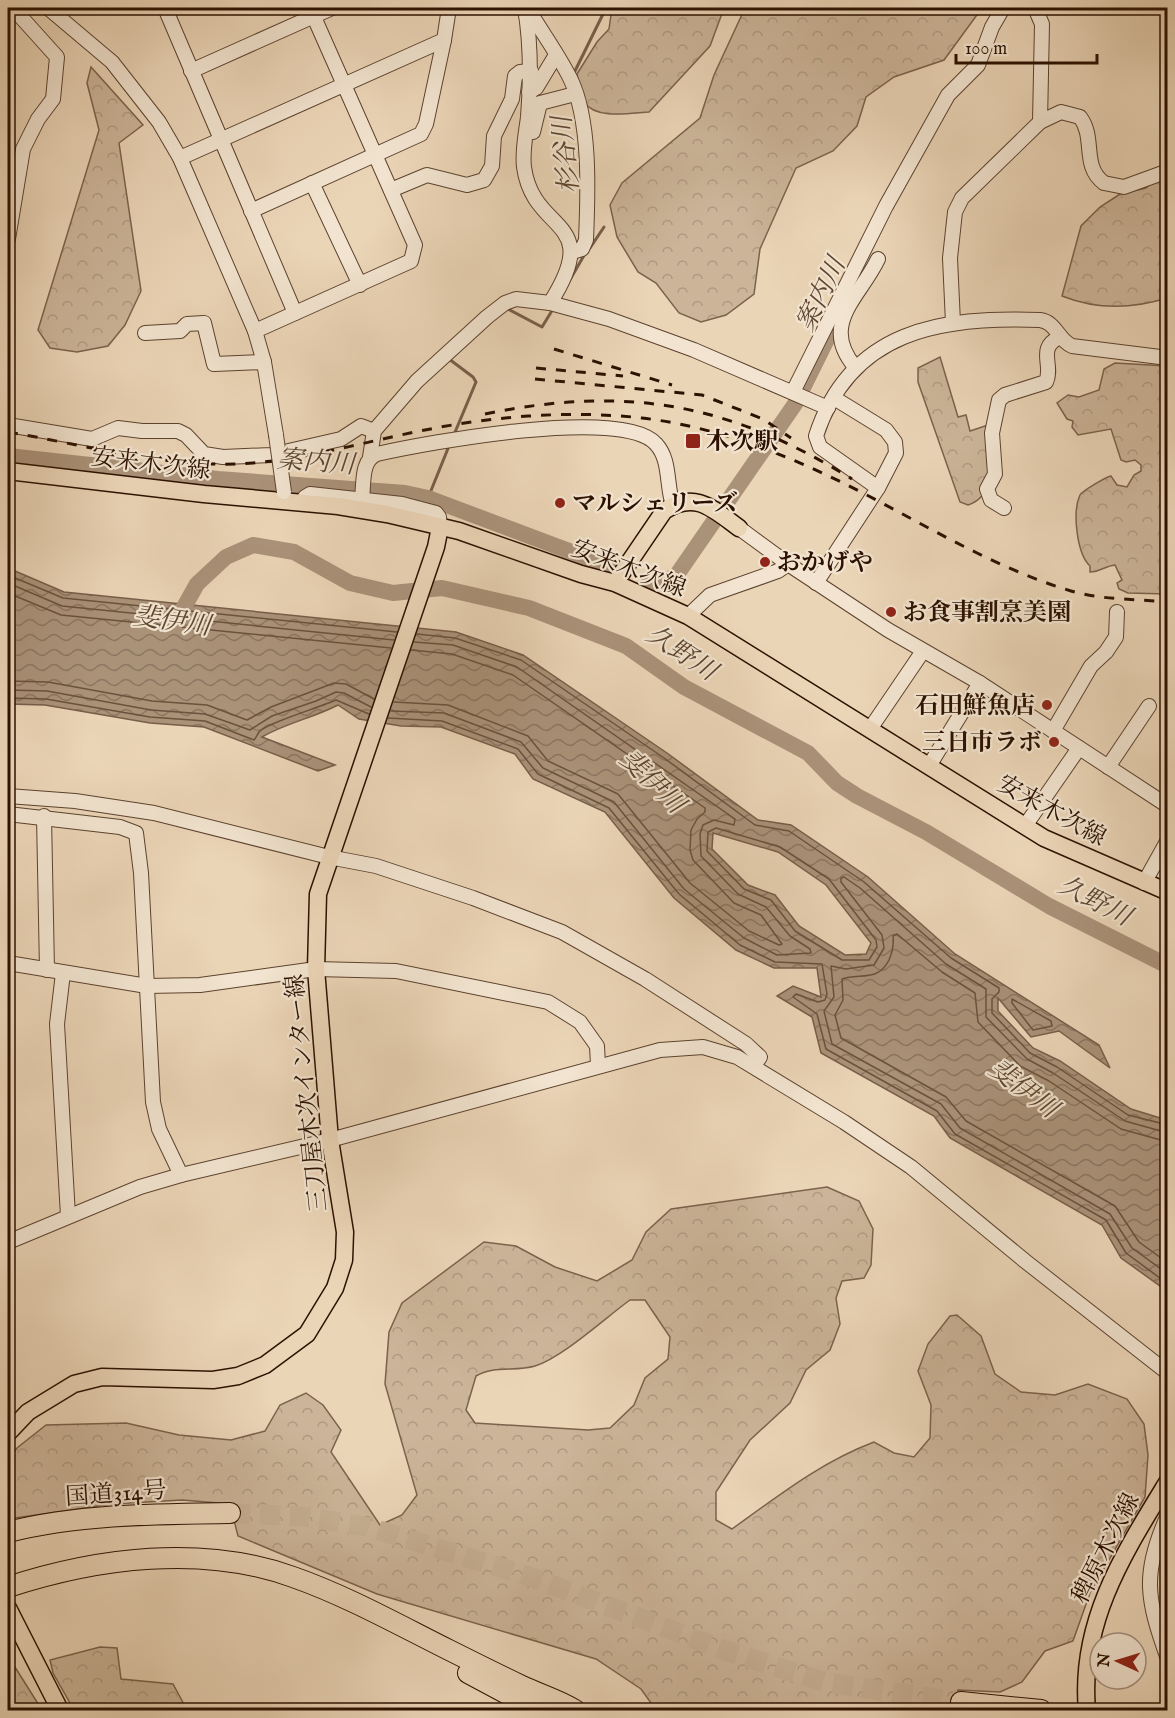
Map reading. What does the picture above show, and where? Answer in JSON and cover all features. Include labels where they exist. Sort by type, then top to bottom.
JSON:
[{"type":"highway","name":"国道314号","points":[[8,1532],[88,1518],[144,1514],[230,1513]]},
{"type":"highway","points":[[8,1588],[34,1579],[117,1563],[162,1558],[202,1558],[250,1565],[291,1576],[335,1593],[575,1710]]},
{"type":"highway","points":[[8,1588],[38,1587],[121,1570],[164,1566],[200,1566],[249,1574],[291,1585],[335,1602],[537,1710]]},
{"type":"highway","points":[[962,1701],[1041,1710]]},
{"type":"main road","name":"安来木次線","points":[[8,471],[285,496],[304,502],[387,514],[459,531],[581,574],[615,583],[688,616],[1024,826],[1064,848],[1167,892]]},
{"type":"main road","points":[[615,583],[664,511],[673,505],[692,501],[717,512],[739,528]]},
{"type":"main road","name":"三刀屋木次インター線","points":[[8,1433],[28,1412],[74,1384],[102,1377],[183,1381],[238,1376],[265,1365],[307,1334],[335,1288],[344,1260],[345,1232],[342,1197],[330,1140],[316,969],[318,894],[436,547],[440,527]]},
{"type":"main road","name":"稗原木次線","points":[[1088,1710],[1085,1686],[1087,1656],[1098,1610],[1117,1566],[1167,1483]]},
{"type":"main road","points":[[8,1608],[60,1710]]},
{"type":"street","points":[[8,239],[24,149],[38,119],[53,99],[57,82],[57,57],[21,17],[19,8]]},
{"type":"street","points":[[48,8],[104,55],[128,80],[159,122],[180,158],[255,331],[264,362],[285,496]]},
{"type":"street","points":[[165,8],[295,313]]},
{"type":"street","points":[[191,71],[312,12],[332,8]]},
{"type":"street","points":[[251,211],[421,134],[426,124],[450,8]]},
{"type":"street","points":[[797,394],[836,320],[886,206],[948,95],[978,65],[992,27],[1003,8]]},
{"type":"street","points":[[1035,8],[1042,24],[1041,122]]},
{"type":"street","points":[[526,11],[531,14],[556,55],[570,79],[575,94],[584,146],[587,221],[585,245],[579,251],[572,252]]},
{"type":"street","points":[[526,11],[531,71],[524,167],[529,185],[567,238],[572,252],[566,275],[550,303]]},
{"type":"street","points":[[255,331],[411,261],[415,245],[312,12]]},
{"type":"street","points":[[180,158],[444,40]]},
{"type":"street","points":[[529,92],[536,88],[556,55]]},
{"type":"street","points":[[391,190],[427,175],[467,185],[484,180],[492,166],[494,136],[512,99],[515,76],[520,72],[531,71]]},
{"type":"street","points":[[526,138],[532,135],[540,103],[575,94]]},
{"type":"street","points":[[953,323],[949,271],[958,205],[1041,122],[1060,112],[1080,117],[1086,128],[1090,165],[1093,173],[1104,183],[1124,187],[1167,171]]},
{"type":"street","points":[[312,183],[360,285]]},
{"type":"street","points":[[855,367],[840,340],[836,320],[861,284],[870,276],[878,259]]},
{"type":"street","points":[[363,492],[374,431],[417,381],[505,303],[521,298],[550,303],[609,319],[694,350],[797,394],[831,403],[886,430],[895,442],[894,460],[816,583]]},
{"type":"street","points":[[878,488],[817,443],[817,432],[831,403],[855,367],[878,350],[905,336],[953,323],[1044,320],[1052,324],[1060,337],[1072,346],[1167,358]]},
{"type":"street","points":[[145,333],[180,332],[187,324],[204,323],[214,364],[264,362]]},
{"type":"street","points":[[1004,508],[987,495],[987,489],[995,474],[992,433],[996,408],[999,400],[1005,395],[1046,382],[1048,369],[1045,356],[1050,345],[1060,337]]},
{"type":"street","points":[[8,425],[92,439],[118,428],[178,431],[204,454],[223,457],[271,455],[341,439],[361,426],[374,431]]},
{"type":"street","points":[[370,457],[438,440],[536,430],[604,428],[625,430],[645,436],[657,445],[664,458],[673,505]]},
{"type":"street","points":[[304,502],[306,495],[310,494],[363,492],[432,511],[439,517],[440,527]]},
{"type":"street","points":[[739,528],[816,583],[923,651],[980,683],[1167,806]]},
{"type":"street","points":[[688,616],[710,595],[778,571],[788,564]]},
{"type":"street","points":[[1053,731],[1091,666],[1111,645],[1118,631],[1117,612]]},
{"type":"street","points":[[870,729],[923,651]]},
{"type":"street","points":[[929,766],[980,683]]},
{"type":"street","points":[[1108,767],[1149,706]]},
{"type":"street","points":[[1024,826],[1079,748]]},
{"type":"street","points":[[8,796],[75,801],[154,813],[331,852],[473,898],[562,932],[645,979],[746,1044],[760,1057],[754,1066]]},
{"type":"street","points":[[8,814],[44,816],[120,827],[136,833],[141,873],[153,1102],[159,1129],[181,1175]]},
{"type":"street","points":[[44,816],[48,970]]},
{"type":"street","points":[[1144,883],[1167,840]]},
{"type":"street","points":[[8,963],[147,986],[200,985],[316,969],[396,971],[548,1002],[580,1022],[597,1046],[598,1065]]},
{"type":"street","points":[[63,973],[57,1024],[68,1216]]},
{"type":"street","points":[[8,1242],[68,1216],[181,1175],[330,1140],[598,1065],[660,1050],[689,1047],[719,1050],[754,1066],[911,1167],[1167,1373]]},
{"type":"street","points":[[1167,1515],[1152,1555],[1149,1594],[1154,1622],[1167,1659]]},
{"type":"green space","points":[[612,8],[724,8],[710,46],[649,112],[614,114],[597,111],[584,102],[577,74],[597,42],[609,29]]},
{"type":"green space","points":[[745,8],[982,8],[944,60],[894,77],[866,97],[857,126],[833,151],[796,168],[760,249],[754,294],[726,315],[701,322],[679,313],[656,283],[638,272],[617,237],[610,205],[622,183],[700,118],[714,75]]},
{"type":"green space","points":[[91,67],[143,125],[119,143],[141,291],[125,325],[108,346],[77,352],[50,348],[38,330],[99,130],[87,83]]},
{"type":"green space","points":[[1167,168],[1167,298],[1128,306],[1101,306],[1062,296],[1081,226],[1100,207],[1120,194],[1146,188]]},
{"type":"green space","points":[[940,357],[958,417],[966,415],[970,431],[988,425],[991,459],[989,482],[985,492],[978,500],[968,505],[960,502],[918,382],[918,368]]},
{"type":"green space","points":[[1115,363],[1167,366],[1167,594],[1128,593],[1119,589],[1117,583],[1122,580],[1115,565],[1090,572],[1090,566],[1079,543],[1076,512],[1080,495],[1094,484],[1111,476],[1117,485],[1127,487],[1134,475],[1141,471],[1141,465],[1135,460],[1126,462],[1121,460],[1111,429],[1078,435],[1072,427],[1073,421],[1067,419],[1057,403],[1068,395],[1079,397],[1099,390],[1104,369]]},
{"type":"green space","points":[[827,1187],[859,1201],[873,1229],[871,1265],[864,1278],[842,1281],[836,1298],[840,1324],[830,1350],[806,1370],[790,1403],[750,1440],[716,1492],[716,1520],[732,1529],[818,1470],[874,1442],[894,1453],[914,1457],[930,1438],[931,1405],[918,1371],[928,1344],[950,1316],[957,1315],[981,1336],[995,1374],[1021,1392],[1055,1395],[1088,1384],[1127,1399],[1144,1424],[1148,1455],[1145,1497],[1090,1593],[1073,1641],[1045,1651],[1022,1682],[1000,1692],[958,1690],[951,1710],[656,1710],[641,1689],[596,1659],[377,1594],[238,1536],[230,1504],[182,1500],[112,1504],[8,1519],[8,1461],[17,1448],[46,1425],[126,1423],[179,1435],[231,1440],[265,1431],[280,1405],[306,1393],[323,1405],[341,1430],[331,1452],[380,1525],[402,1515],[417,1495],[385,1384],[389,1332],[402,1303],[484,1242],[516,1246],[555,1267],[597,1281],[632,1260],[646,1232],[671,1209]],"holes":[[[630,1300],[645,1300],[670,1337],[668,1359],[645,1378],[634,1405],[610,1428],[588,1430],[475,1423],[466,1410],[476,1376],[490,1371],[535,1366],[571,1346]]]},
{"type":"green space","points":[[100,1647],[117,1648],[121,1679],[173,1684],[187,1710],[74,1710],[53,1673],[50,1660]]},
{"type":"green space","points":[[8,1656],[42,1710],[8,1710]]},
{"type":"water","name":"斐伊川","points":[[8,568],[64,592],[456,632],[523,655],[667,753],[758,820],[791,825],[868,877],[955,954],[1099,1045],[1110,1068],[1059,1031],[1031,1037],[998,998],[998,1011],[1033,1048],[1060,1061],[1131,1109],[1167,1120],[1167,1291],[1121,1258],[1102,1225],[950,1138],[934,1116],[821,1053],[812,1017],[777,996],[793,986],[821,997],[817,968],[774,968],[736,950],[674,898],[605,812],[533,779],[515,754],[441,727],[401,726],[359,719],[338,705],[262,737],[335,765],[318,771],[204,727],[150,723],[45,705],[8,704]],"holes":[[[713,833],[778,852],[826,885],[871,943],[866,954],[845,955],[799,926],[775,895],[748,885],[712,849]]]},
{"type":"waterway","name":"杉谷川","points":[[574,73],[606,8]]},
{"type":"waterway","name":"案内川","points":[[1005,15],[1019,8]]},
{"type":"waterway","points":[[590,248],[604,227]]},
{"type":"waterway","name":"杉谷川","points":[[564,290],[586,252]]},
{"type":"waterway","name":"案内川","points":[[648,582],[658,583],[676,576],[795,404],[844,305]]},
{"type":"waterway","name":"杉谷川","points":[[508,309],[542,327],[553,309]]},
{"type":"waterway","name":"杉谷川","points":[[449,359],[473,377],[476,382],[453,437]]},
{"type":"waterway","name":"杉谷川","points":[[428,498],[449,446]]},
{"type":"waterway","name":"案内川","points":[[8,456],[218,479],[405,493],[428,498],[609,566]]},
{"type":"waterway","name":"久野川","points":[[174,625],[197,584],[226,557],[253,545],[294,552],[350,583],[393,593],[442,588],[529,608],[626,646],[684,687],[808,753],[837,783],[857,796],[926,832],[1049,906],[1168,966]]},
{"type":"tunnel","points":[[230,1513],[308,1517],[368,1527],[528,1576],[727,1651],[828,1683],[961,1702]]},
{"type":"railway","points":[[554,349],[672,385]]},
{"type":"railway","points":[[536,368],[623,376]]},
{"type":"railway","points":[[535,379],[702,395],[763,419],[791,438]]},
{"type":"railway","points":[[485,414],[536,405],[585,401],[631,402],[676,407],[719,417],[763,433],[807,453],[852,479]]},
{"type":"railway","points":[[8,432],[161,460],[223,464],[275,461],[425,430],[506,418],[588,415],[670,422],[726,436],[807,466],[989,559],[1043,582],[1094,596],[1168,602]]},
{"type":"place","name":"木次駅","points":[[693,441]]},
{"type":"place","name":"マルシェリーズ","points":[[560,503]]},
{"type":"place","name":"おかげや","points":[[765,562]]},
{"type":"place","name":"お食事割烹美園","points":[[891,612]]},
{"type":"place","name":"石田鮮魚店","points":[[1047,705]]},
{"type":"place","name":"三日市ラボ","points":[[1054,742]]}]
